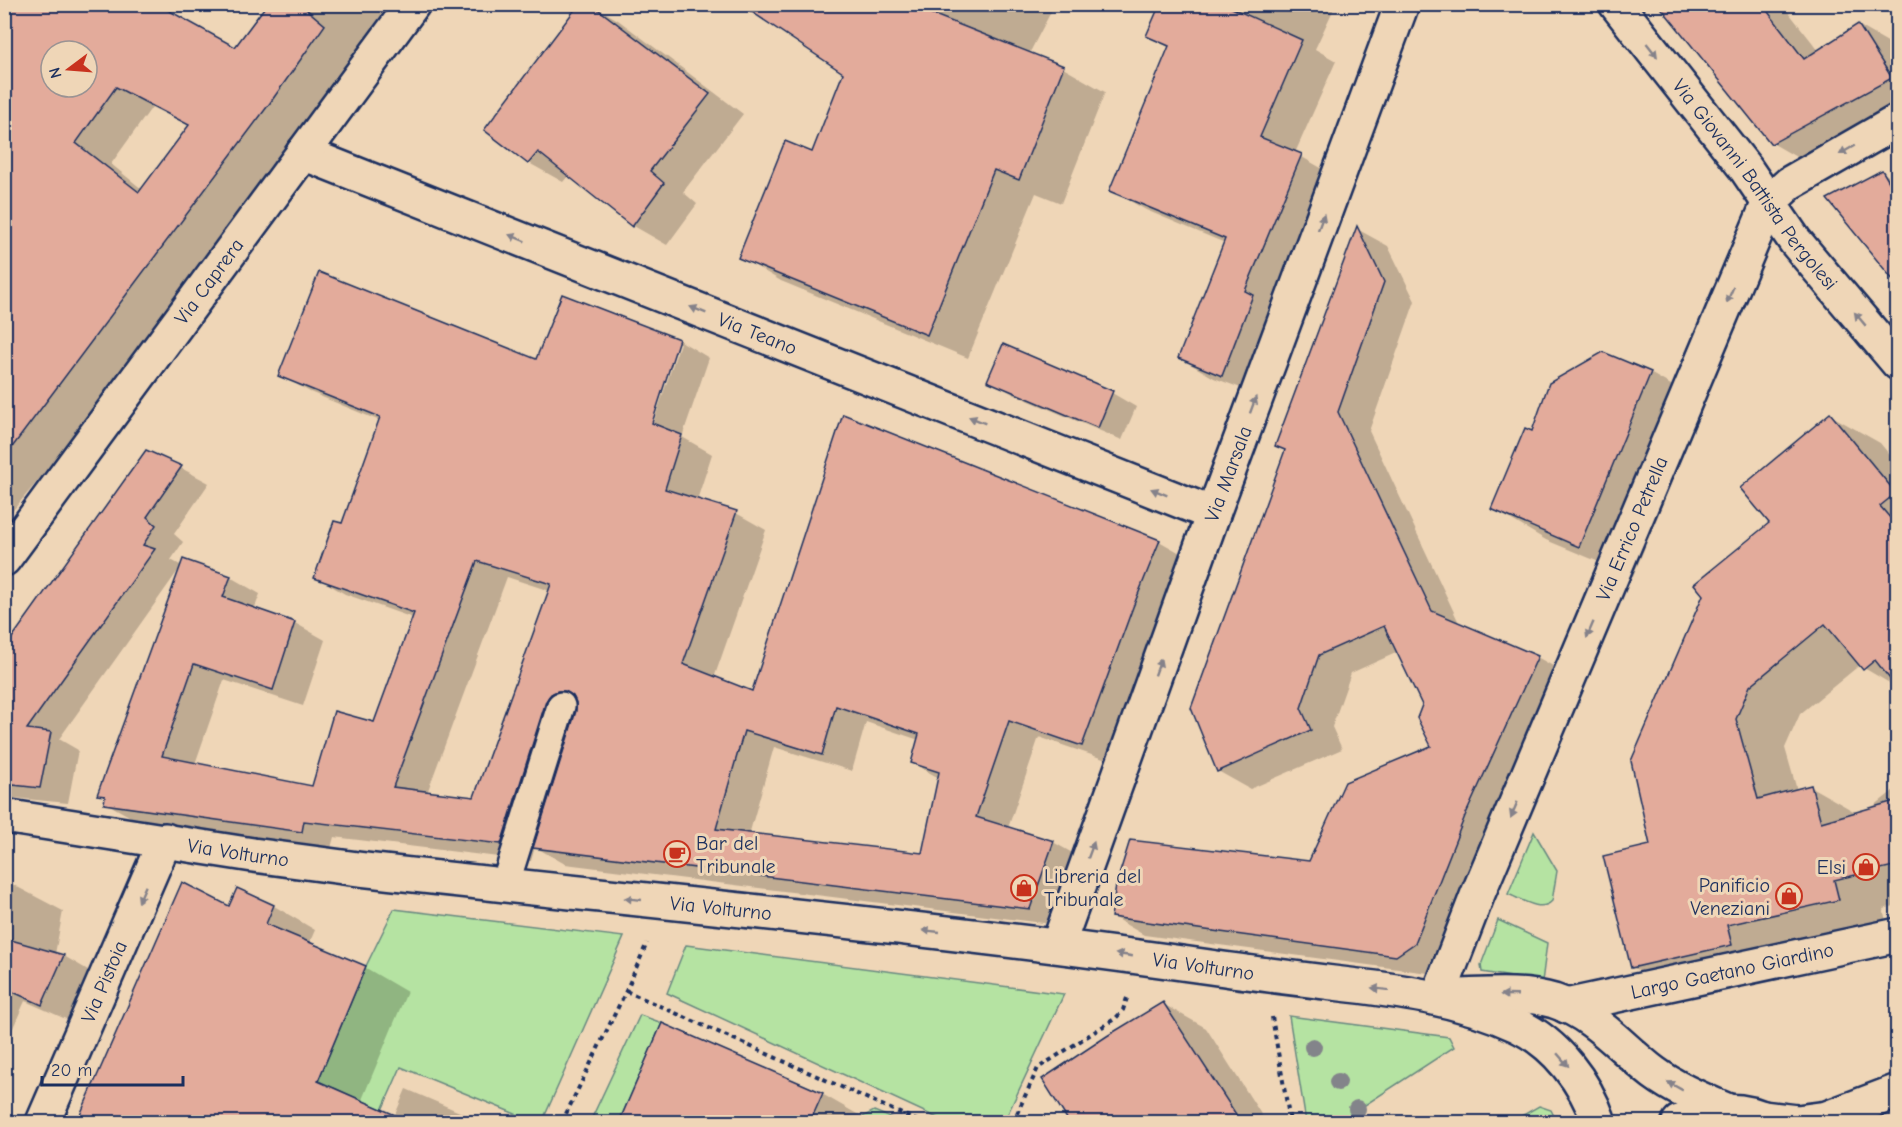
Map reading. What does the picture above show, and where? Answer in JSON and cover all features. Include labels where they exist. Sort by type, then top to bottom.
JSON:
[{"type":"street","name":"Via Caprera","points":[[4,559],[413,4]]},
{"type":"street","name":"Via Marsala","points":[[1058,945],[1213,514],[1402,4]]},
{"type":"street","name":"Via Giovanni Battista Pergolesi","points":[[1616,4],[1746,169],[1795,241],[1898,363]]},
{"type":"street","name":"Via Errico Petrella","points":[[1438,998],[1477,896],[1769,202],[1790,183],[1898,121]]},
{"type":"street","name":"Via Teano","points":[[303,153],[1213,514]]},
{"type":"street","name":"Via Volturno","points":[[4,816],[358,869],[1058,945],[1438,998]]},
{"type":"street","name":"Via Pistoia","points":[[43,1122],[165,840]]},
{"type":"street","name":"Largo Gaetano Giardino","points":[[1566,1006],[1898,935]]},
{"type":"street","name":"Largo Gaetano Giardino","points":[[1438,998],[1514,995],[1553,1001],[1566,1006],[1588,1016],[1642,1063],[1672,1085],[1728,1111]]},
{"type":"street","points":[[1438,998],[1514,1023],[1544,1042],[1557,1053],[1580,1083],[1590,1099],[1599,1122]]},
{"type":"street","points":[[1679,1122],[1699,1114],[1728,1111],[1746,1113],[1768,1120],[1797,1122],[1827,1118],[1898,1091]]},
{"type":"lane","points":[[505,885],[561,706]]},
{"type":"path","points":[[562,1122],[626,991],[648,939]]},
{"type":"path","points":[[1013,1122],[1038,1068],[1116,1018],[1124,1010],[1129,990]]},
{"type":"path","points":[[626,991],[920,1122]]},
{"type":"path","points":[[1271,1009],[1290,1122]]},
{"type":"green space","points":[[1534,832],[1557,871],[1552,901],[1542,906],[1508,894]]},
{"type":"green space","points":[[394,909],[624,937],[542,1122],[535,1122],[401,1067],[382,1110],[334,1088],[319,1122],[301,1122],[366,966]]},
{"type":"green space","points":[[1498,920],[1547,943],[1542,982],[1482,972],[1481,965]]},
{"type":"green space","points":[[686,945],[1064,994],[1004,1122],[946,1122],[667,993]]},
{"type":"green space","points":[[640,1015],[662,1023],[619,1122],[590,1122]]},
{"type":"green space","points":[[1289,1016],[1449,1037],[1454,1047],[1339,1122],[1306,1122]]},
{"type":"green space","points":[[1539,1106],[1551,1110],[1557,1122],[1511,1122]]},
{"type":"green space","points":[[874,1111],[901,1122],[853,1122]]},
{"type":"building","points":[[4,4],[157,4],[235,47],[267,4],[300,4],[325,25],[270,103],[4,458]],"holes":[[[116,87],[189,125],[139,192],[76,143]]]},
{"type":"building","points":[[579,4],[591,4],[710,94],[650,171],[664,183],[632,227],[538,152],[528,164],[484,130]]},
{"type":"building","points":[[740,4],[907,4],[1064,66],[1019,180],[994,170],[927,335],[738,258],[785,141],[812,152],[843,73]]},
{"type":"building","points":[[1160,4],[1223,4],[1302,40],[1260,137],[1302,154],[1245,291],[1253,295],[1222,376],[1178,358],[1225,239],[1109,191],[1169,46],[1146,36]]},
{"type":"building","points":[[1658,4],[1762,4],[1804,59],[1858,24],[1892,78],[1771,144]]},
{"type":"building","points":[[1882,170],[1898,197],[1898,286],[1827,199]]},
{"type":"building","points":[[1357,226],[1384,282],[1338,412],[1432,611],[1538,656],[1465,816],[1415,943],[1396,956],[1111,917],[1116,885],[1130,840],[1309,861],[1345,782],[1431,746],[1417,718],[1422,705],[1384,626],[1319,655],[1301,708],[1311,730],[1217,772],[1191,708],[1285,450],[1275,446]]},
{"type":"building","points":[[319,272],[536,359],[562,294],[679,339],[652,423],[682,435],[665,489],[737,511],[683,664],[752,691],[843,414],[1160,540],[1082,746],[1009,721],[976,817],[1054,841],[1030,909],[533,848],[576,711],[573,696],[565,691],[551,694],[546,701],[501,844],[304,821],[302,832],[104,804],[105,796],[97,795],[183,559],[231,576],[223,597],[295,622],[273,690],[194,664],[162,756],[312,786],[334,711],[374,722],[414,613],[314,578],[334,521],[342,523],[380,417],[278,376]],"holes":[[[477,561],[551,584],[474,797],[393,787]],[[836,706],[919,734],[911,763],[939,772],[922,853],[716,829],[744,731],[822,755]]]},
{"type":"building","points":[[1003,344],[1113,391],[1098,428],[987,381]]},
{"type":"building","points":[[1603,352],[1651,372],[1579,547],[1491,509],[1525,428],[1532,431],[1549,383]]},
{"type":"building","points":[[1830,413],[1896,493],[1880,506],[1898,527],[1898,689],[1875,660],[1863,670],[1825,624],[1750,686],[1736,719],[1758,799],[1811,785],[1821,822],[1898,800],[1898,865],[1834,880],[1839,900],[1727,925],[1732,945],[1631,968],[1603,856],[1650,845],[1631,761],[1703,595],[1694,584],[1769,523],[1740,488]]},
{"type":"building","points":[[146,450],[182,466],[147,517],[156,525],[143,545],[155,549],[27,729],[51,732],[40,788],[4,784],[4,649]]},
{"type":"building","points":[[182,882],[229,906],[237,888],[274,905],[266,924],[366,966],[318,1081],[411,1122],[77,1122]]},
{"type":"building","points":[[4,938],[64,955],[42,1005],[4,988]]},
{"type":"building","points":[[1163,1002],[1241,1122],[1069,1122],[1042,1079]]},
{"type":"building","points":[[662,1023],[823,1093],[810,1122],[619,1122]]},
{"type":"place","name":"Bar del Tribunale","points":[[677,854]]},
{"type":"place","name":"Elsi","points":[[1866,867]]},
{"type":"place","name":"Libreria del Tribunale","points":[[1024,888]]},
{"type":"place","name":"Panificio Veneziani","points":[[1789,896]]}]
